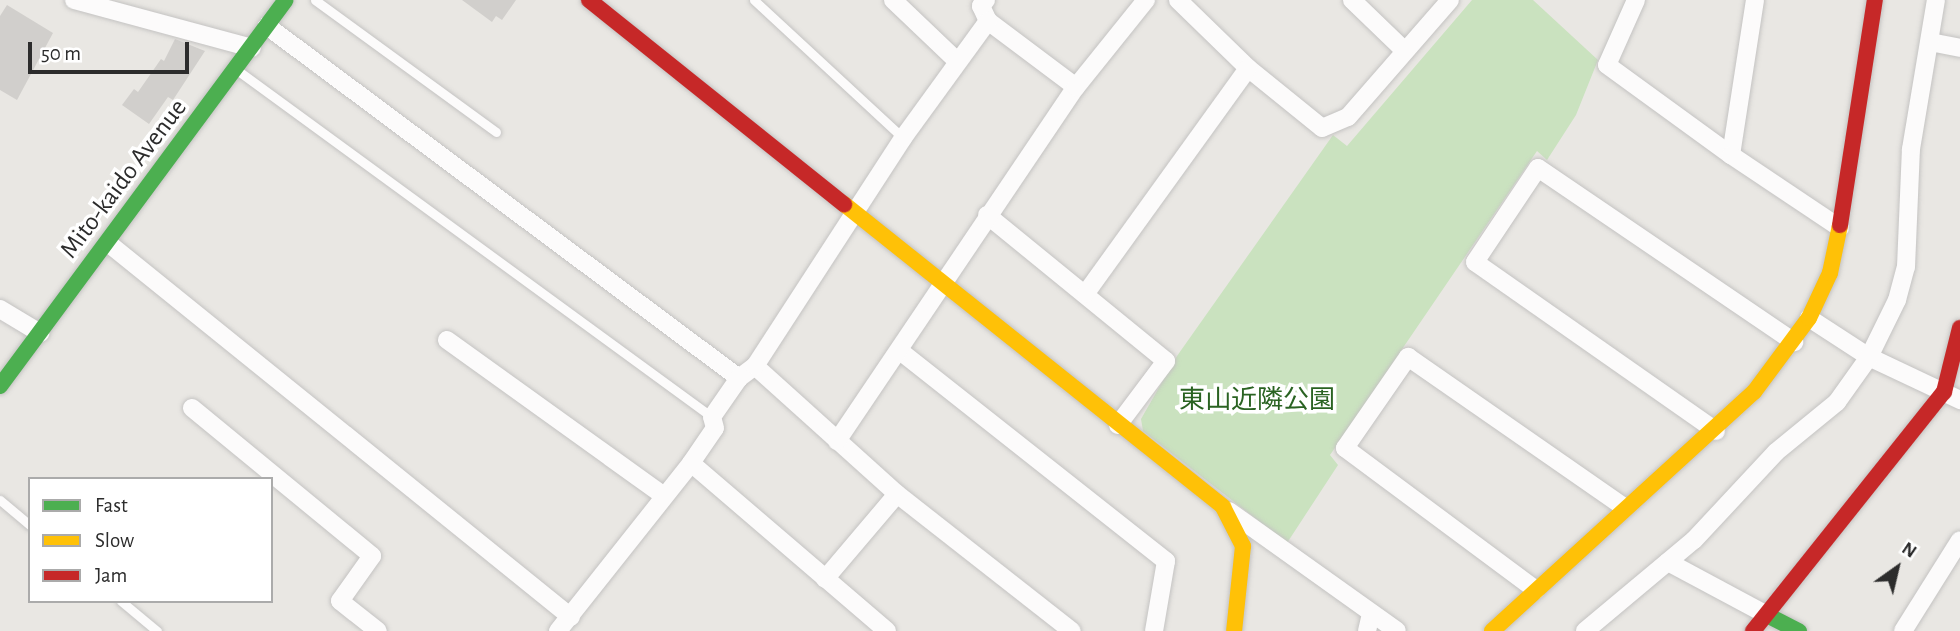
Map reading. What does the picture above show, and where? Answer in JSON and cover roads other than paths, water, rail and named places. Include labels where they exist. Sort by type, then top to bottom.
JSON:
[{"type":"street","points":[[74,0],[252,48]]},
{"type":"street","name":"Mito-kaido Avenue","points":[[0,386],[286,0]]},
{"type":"street","points":[[589,0],[941,286],[1369,622],[1397,631]]},
{"type":"street","points":[[893,0],[957,61]]},
{"type":"street","points":[[986,0],[982,6],[988,21],[1076,87]]},
{"type":"street","points":[[837,441],[900,351],[987,215],[1076,87],[1146,0]]},
{"type":"street","points":[[1178,0],[1248,68],[1322,128],[1348,117],[1450,0]]},
{"type":"street","points":[[1352,0],[1404,50]]},
{"type":"street","points":[[1636,0],[1607,65],[1731,155],[1840,228]]},
{"type":"street","points":[[1731,155],[1755,0]]},
{"type":"street","points":[[1492,631],[1625,508],[1716,430],[1794,342],[1809,318],[1830,273],[1840,228],[1875,0]]},
{"type":"street","points":[[1585,631],[1668,562],[1776,452],[1837,402],[1869,357],[1898,300],[1906,267],[1911,149],[1936,0]]},
{"type":"street","points":[[558,631],[691,463],[715,428],[712,417],[738,378],[755,366],[856,215],[903,138],[988,21]]},
{"type":"street","points":[[267,26],[738,378]]},
{"type":"street","points":[[1930,42],[1960,48]]},
{"type":"street","points":[[1086,293],[1248,68]]},
{"type":"street","points":[[1716,430],[1475,262],[1538,168],[1794,342]]},
{"type":"street","points":[[987,215],[1086,293],[1166,361],[1118,425]]},
{"type":"street","points":[[108,243],[571,617]]},
{"type":"street","points":[[0,309],[40,333]]},
{"type":"street","points":[[1809,318],[1869,357],[1952,396]]},
{"type":"street","points":[[1753,631],[1952,396],[1960,328]]},
{"type":"street","points":[[447,340],[664,496]]},
{"type":"street","points":[[900,351],[1166,561],[1154,631]]},
{"type":"street","points":[[1536,590],[1345,448],[1408,357],[1625,508]]},
{"type":"street","points":[[755,366],[897,494],[1072,631]]},
{"type":"street","points":[[192,408],[372,556],[340,601],[378,631]]},
{"type":"street","points":[[691,463],[887,631]]},
{"type":"street","points":[[825,579],[897,494]]},
{"type":"street","points":[[1223,507],[1243,546],[1234,631]]},
{"type":"street","points":[[1903,631],[1960,540]]},
{"type":"street","points":[[1668,562],[1799,631]]},
{"type":"lane","points":[[315,0],[496,132]]},
{"type":"lane","points":[[754,0],[903,138]]},
{"type":"lane","points":[[236,69],[712,417]]},
{"type":"lane","points":[[0,500],[28,523]]},
{"type":"lane","points":[[123,603],[157,631]]},
{"type":"park label","name":"東山近隣公園","points":[[1257,401]]}]
